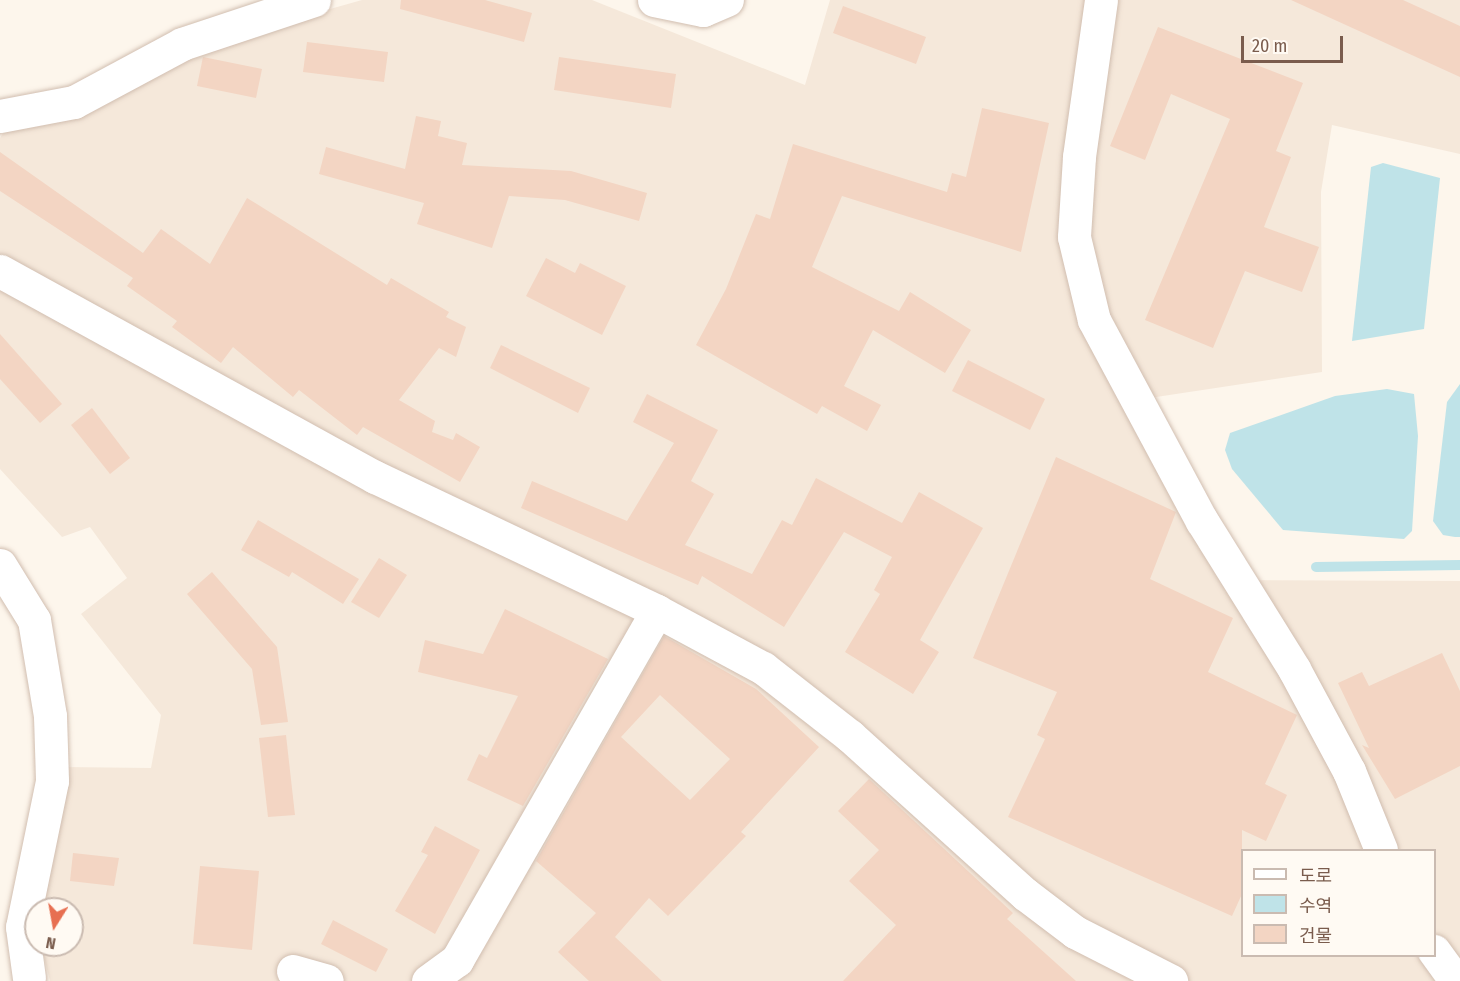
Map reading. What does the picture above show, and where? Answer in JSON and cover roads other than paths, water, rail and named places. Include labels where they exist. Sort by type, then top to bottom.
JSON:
[{"type":"street","points":[[0,116],[74,102],[182,44],[314,0]]},
{"type":"street","points":[[654,0],[703,10],[727,0]]},
{"type":"street","points":[[1101,0],[1079,157],[1074,237],[1094,320],[1202,521],[1300,679],[1349,771],[1381,849]]},
{"type":"street","points":[[0,271],[375,477],[657,611],[763,668],[1075,932],[1171,981]]},
{"type":"street","points":[[0,565],[34,620],[50,716],[52,781],[22,927],[29,978]]},
{"type":"street","points":[[428,981],[457,960],[657,611]]},
{"type":"street","points":[[1436,954],[1456,981]]},
{"type":"street","points":[[293,971],[327,981]]},
{"type":"water","points":[[1383,163],[1440,178],[1424,329],[1352,341],[1371,167]]},
{"type":"water","points":[[1460,384],[1460,537],[1455,537],[1443,535],[1433,521],[1447,402]]},
{"type":"water","points":[[1387,389],[1414,394],[1418,436],[1412,531],[1404,539],[1283,530],[1232,469],[1225,450],[1230,433],[1335,396]]},
{"type":"waterway","points":[[1316,567],[1460,565]]}]
